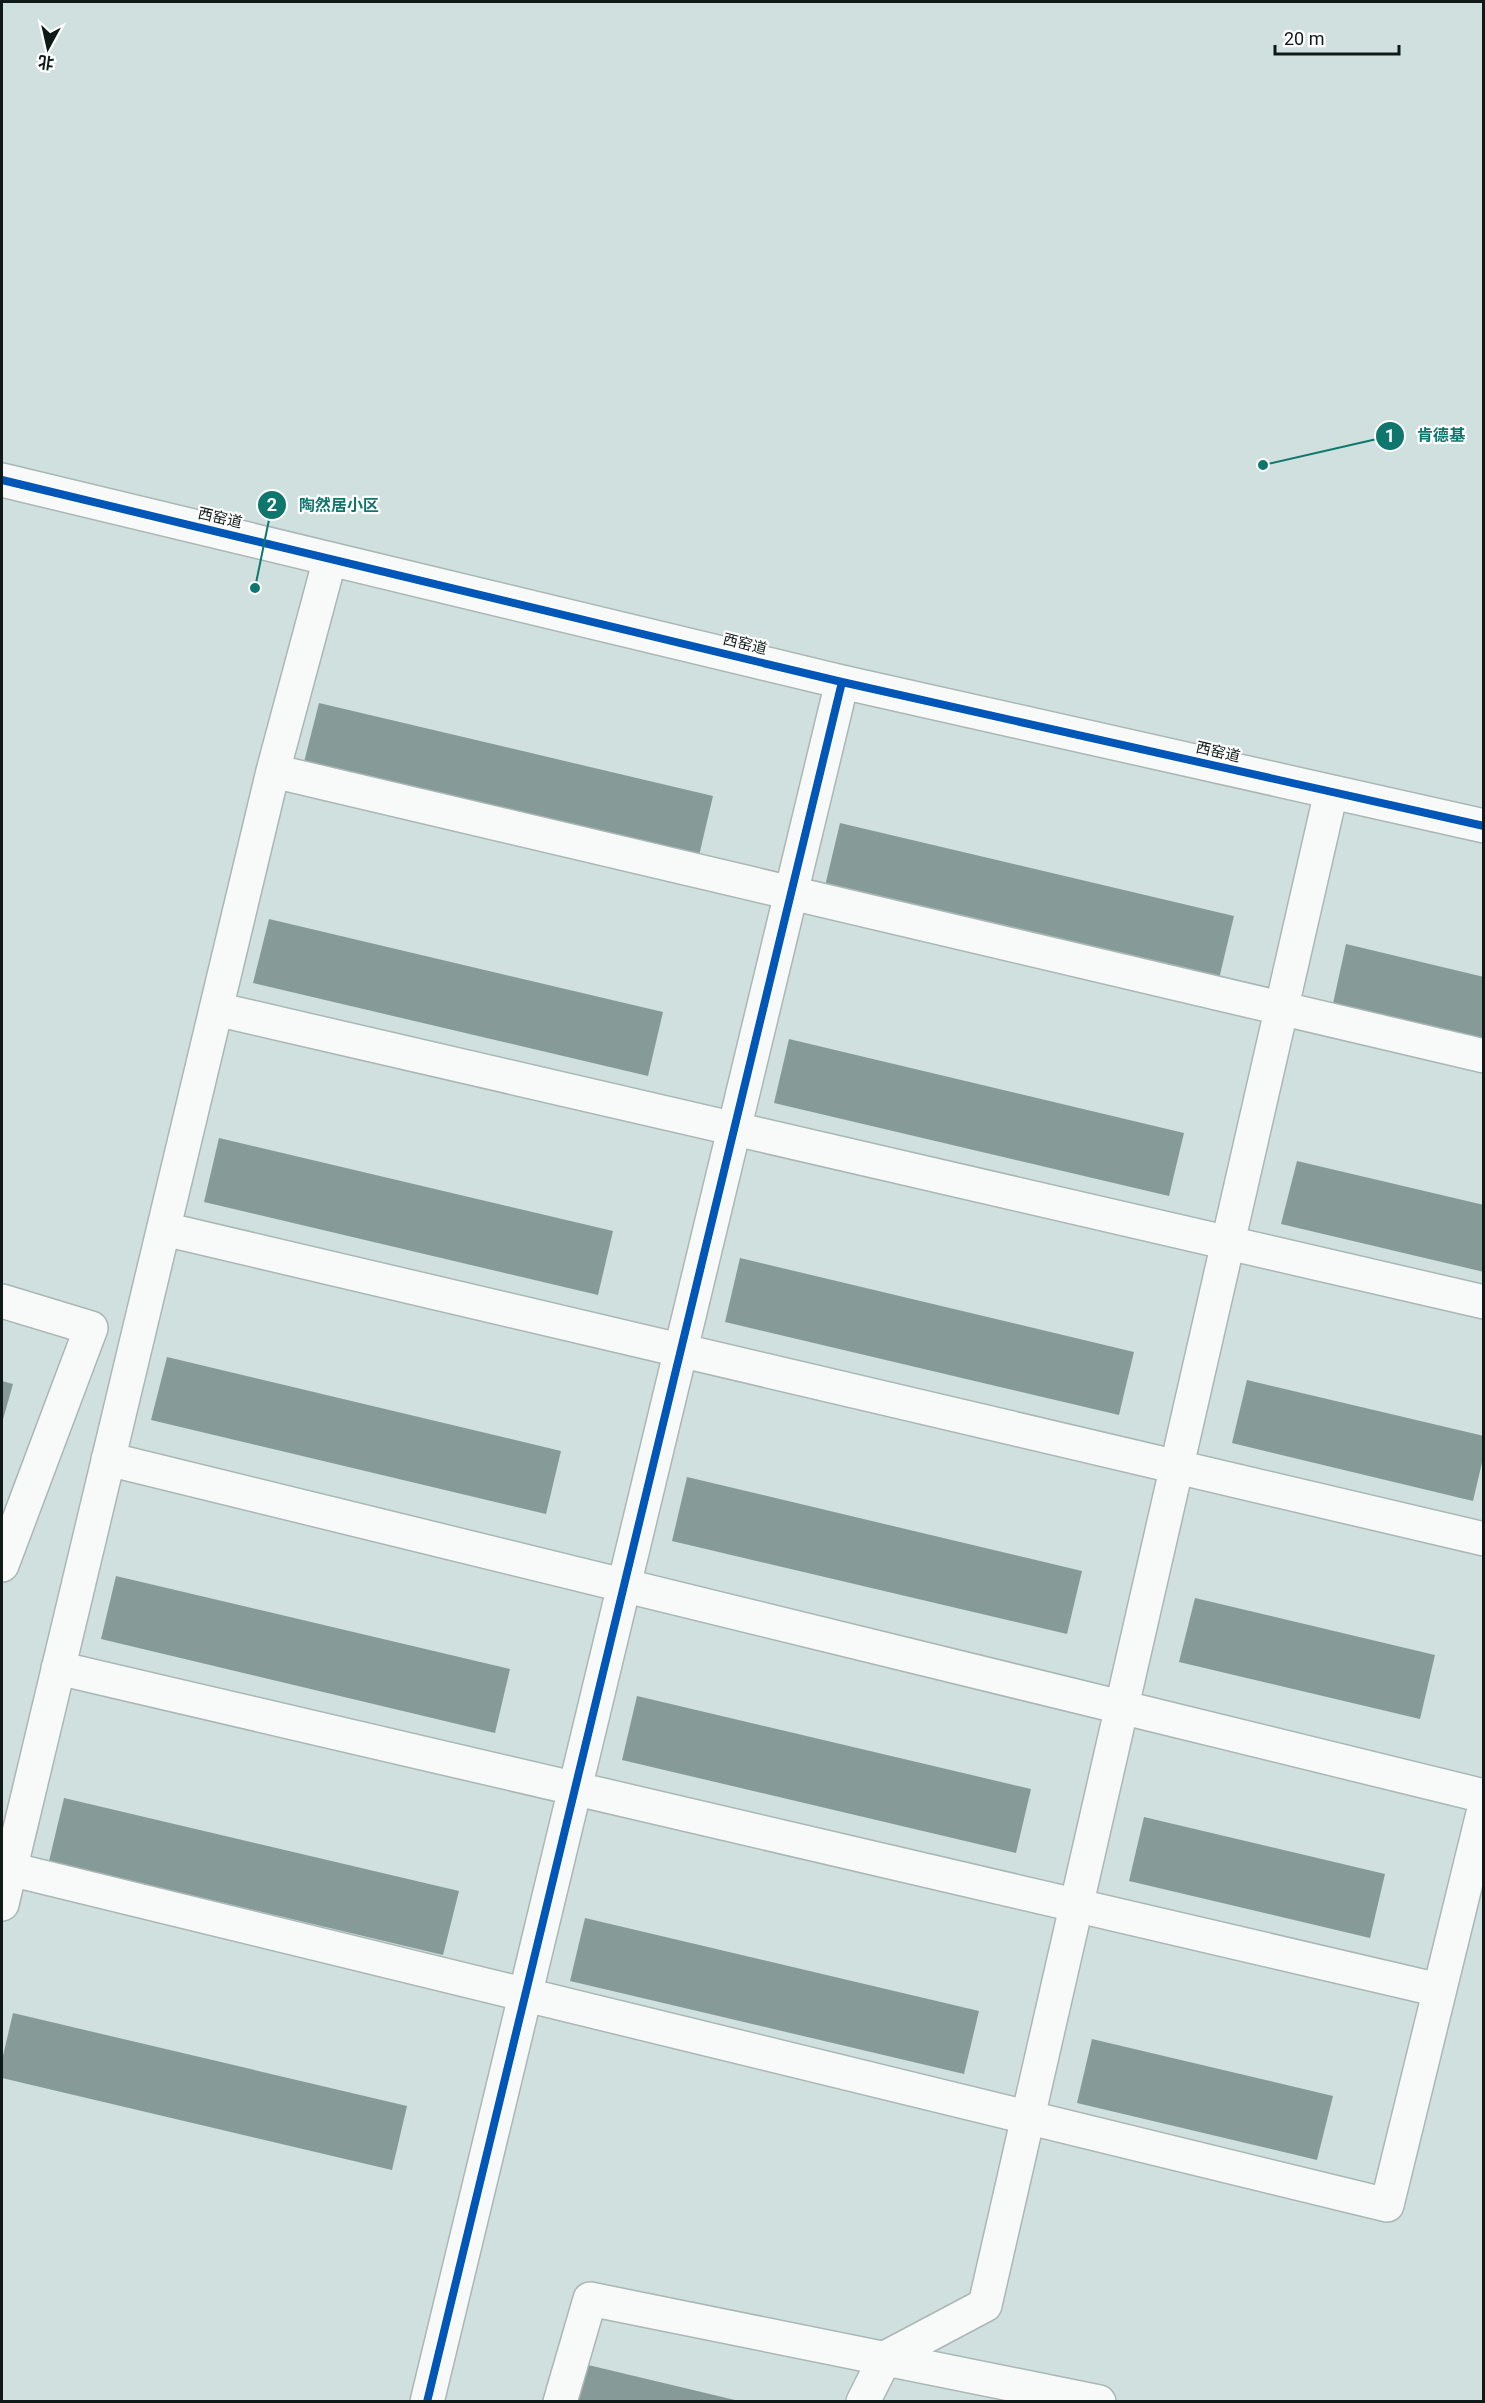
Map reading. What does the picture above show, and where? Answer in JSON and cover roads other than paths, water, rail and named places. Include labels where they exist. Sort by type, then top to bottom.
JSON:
[{"type":"street","name":"西窑道","points":[[2,480],[842,682],[1484,826]]},
{"type":"street","points":[[2,1904],[273,771],[330,559]]},
{"type":"street","points":[[427,2402],[842,682]]},
{"type":"street","points":[[273,771],[1484,1056]]},
{"type":"street","points":[[863,2402],[885,2358],[985,2305],[1331,792]]},
{"type":"street","points":[[216,1009],[1484,1302]]},
{"type":"street","points":[[164,1229],[1484,1539]]},
{"type":"street","points":[[2,1301],[91,1328],[12,1506],[2,1565]]},
{"type":"street","points":[[108,1459],[1484,1796]]},
{"type":"street","points":[[58,1668],[1439,1990]]},
{"type":"street","points":[[10,1869],[1387,2205],[1484,1809]]},
{"type":"street","points":[[560,2402],[590,2299],[1099,2402]]},
{"type":"place","name":"肯德基","points":[[1263,465]]},
{"type":"place","name":"陶然居小区","points":[[255,588]]}]
